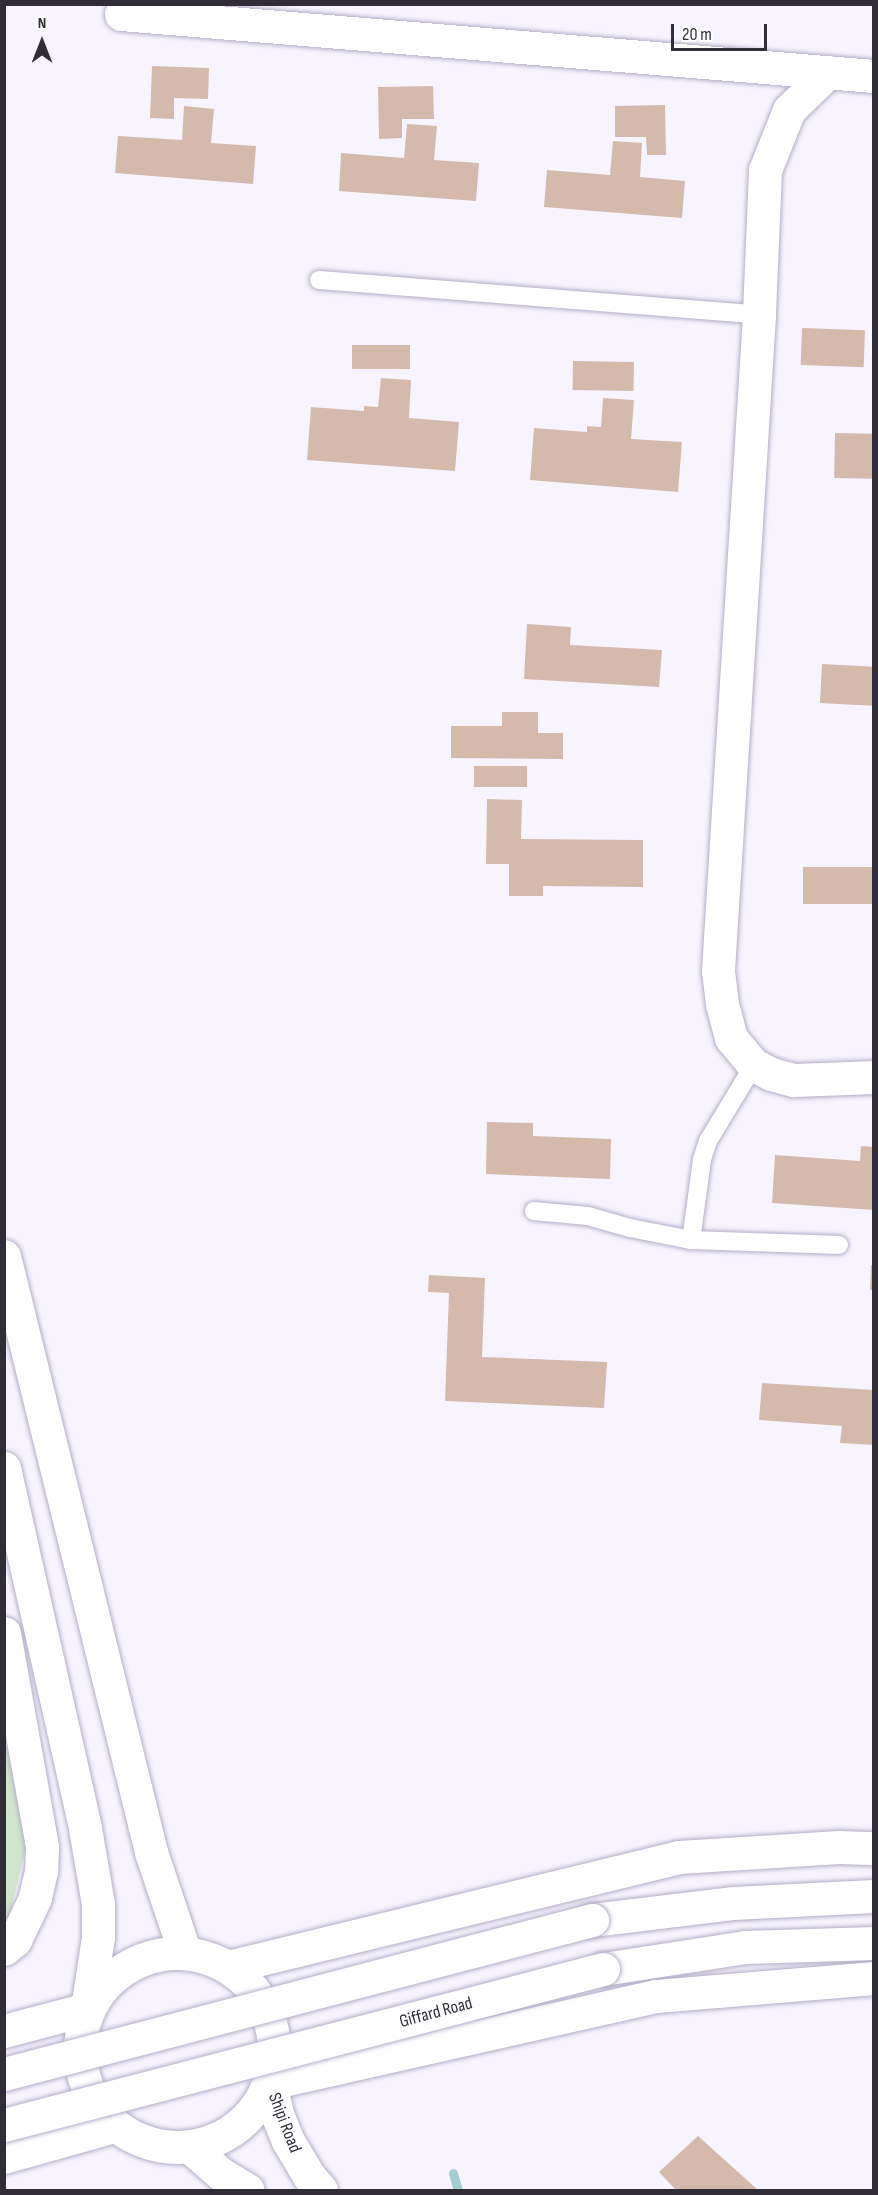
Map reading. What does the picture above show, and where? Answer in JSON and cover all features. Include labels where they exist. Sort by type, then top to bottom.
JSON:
[{"type":"main road","points":[[121,14],[873,76]]},
{"type":"main road","points":[[828,72],[789,110],[765,170],[759,315],[718,971],[722,1004],[730,1038],[754,1065],[771,1074],[794,1080],[873,1077]]},
{"type":"main road","points":[[4,1256],[151,1852],[185,1953]]},
{"type":"main road","points":[[4,2031],[87,2009],[104,1984],[128,1966],[155,1955],[185,1953],[208,1957],[228,1967],[253,1989],[270,2018],[275,2050],[270,2083],[257,2107],[239,2126],[216,2140],[190,2147],[163,2147],[137,2140],[114,2126],[93,2102],[81,2072],[79,2040],[87,2009],[98,1937],[94,1873],[5,1471]]},
{"type":"main road","points":[[4,1634],[42,1847],[41,1871],[35,1899],[15,1940],[4,1949]]},
{"type":"main road","points":[[228,1967],[679,1857],[838,1847],[873,1848]]},
{"type":"main road","points":[[4,2074],[592,1920],[732,1903],[873,1896]]},
{"type":"main road","name":"Giffard Road","points":[[4,2126],[603,1970],[745,1947],[873,1943]]},
{"type":"main road","name":"Giffard Road","points":[[270,2083],[656,1996],[873,1978]]},
{"type":"main road","name":"Shipi Road","points":[[270,2083],[277,2114],[288,2141],[309,2176],[321,2190]]},
{"type":"main road","points":[[4,2157],[114,2126]]},
{"type":"main road","points":[[190,2147],[221,2174],[248,2190]]},
{"type":"lane","points":[[320,280],[759,315]]},
{"type":"lane","points":[[691,1240],[702,1160],[708,1141],[754,1065]]},
{"type":"lane","points":[[534,1211],[588,1216],[630,1228],[691,1240],[838,1245]]},
{"type":"green space","points":[[4,1736],[28,1839],[8,1922],[4,1925]]},
{"type":"building","points":[[152,66],[209,68],[208,99],[174,98],[174,119],[150,118]]},
{"type":"building","points":[[433,86],[434,119],[402,119],[402,138],[379,139],[378,87]]},
{"type":"building","points":[[665,105],[666,155],[647,155],[646,137],[615,137],[615,106]]},
{"type":"building","points":[[184,106],[214,109],[211,143],[256,146],[253,184],[115,173],[118,136],[182,140]]},
{"type":"building","points":[[407,124],[437,126],[434,160],[479,163],[476,201],[339,191],[341,153],[404,158]]},
{"type":"building","points":[[613,141],[642,143],[640,177],[685,181],[682,218],[544,207],[547,170],[610,175]]},
{"type":"building","points":[[802,328],[865,330],[864,367],[801,365]]},
{"type":"building","points":[[352,345],[410,345],[410,369],[352,369]]},
{"type":"building","points":[[573,361],[634,362],[633,391],[572,390]]},
{"type":"building","points":[[381,378],[411,380],[409,418],[459,422],[455,471],[307,460],[311,407],[364,411],[364,406],[378,407]]},
{"type":"building","points":[[603,398],[634,400],[631,439],[682,442],[678,492],[530,480],[534,428],[587,432],[587,426],[601,427]]},
{"type":"building","points":[[835,433],[874,434],[873,479],[834,478]]},
{"type":"building","points":[[527,624],[571,627],[570,645],[662,650],[659,687],[524,679]]},
{"type":"building","points":[[822,664],[874,667],[872,706],[820,703]]},
{"type":"building","points":[[502,712],[538,712],[538,733],[563,733],[563,759],[451,758],[451,726],[502,726]]},
{"type":"building","points":[[474,766],[527,766],[527,787],[474,787]]},
{"type":"building","points":[[487,799],[522,800],[521,839],[643,840],[643,887],[543,886],[543,896],[509,896],[509,864],[486,864]]},
{"type":"building","points":[[803,867],[874,867],[874,904],[803,904]]},
{"type":"building","points":[[487,1122],[533,1123],[533,1136],[611,1139],[610,1179],[486,1174]]},
{"type":"building","points":[[861,1146],[874,1147],[874,1210],[772,1203],[775,1155],[860,1161]]},
{"type":"building","points":[[871,1265],[874,1265],[874,1290],[870,1290]]},
{"type":"building","points":[[429,1275],[485,1278],[482,1357],[607,1362],[604,1408],[445,1401],[449,1293],[428,1292]]},
{"type":"building","points":[[762,1383],[874,1390],[874,1445],[840,1443],[842,1426],[759,1420]]},
{"type":"building","points":[[698,2136],[758,2190],[676,2190],[659,2172]]},
{"type":"waterway","points":[[453,2173],[458,2190]]}]
